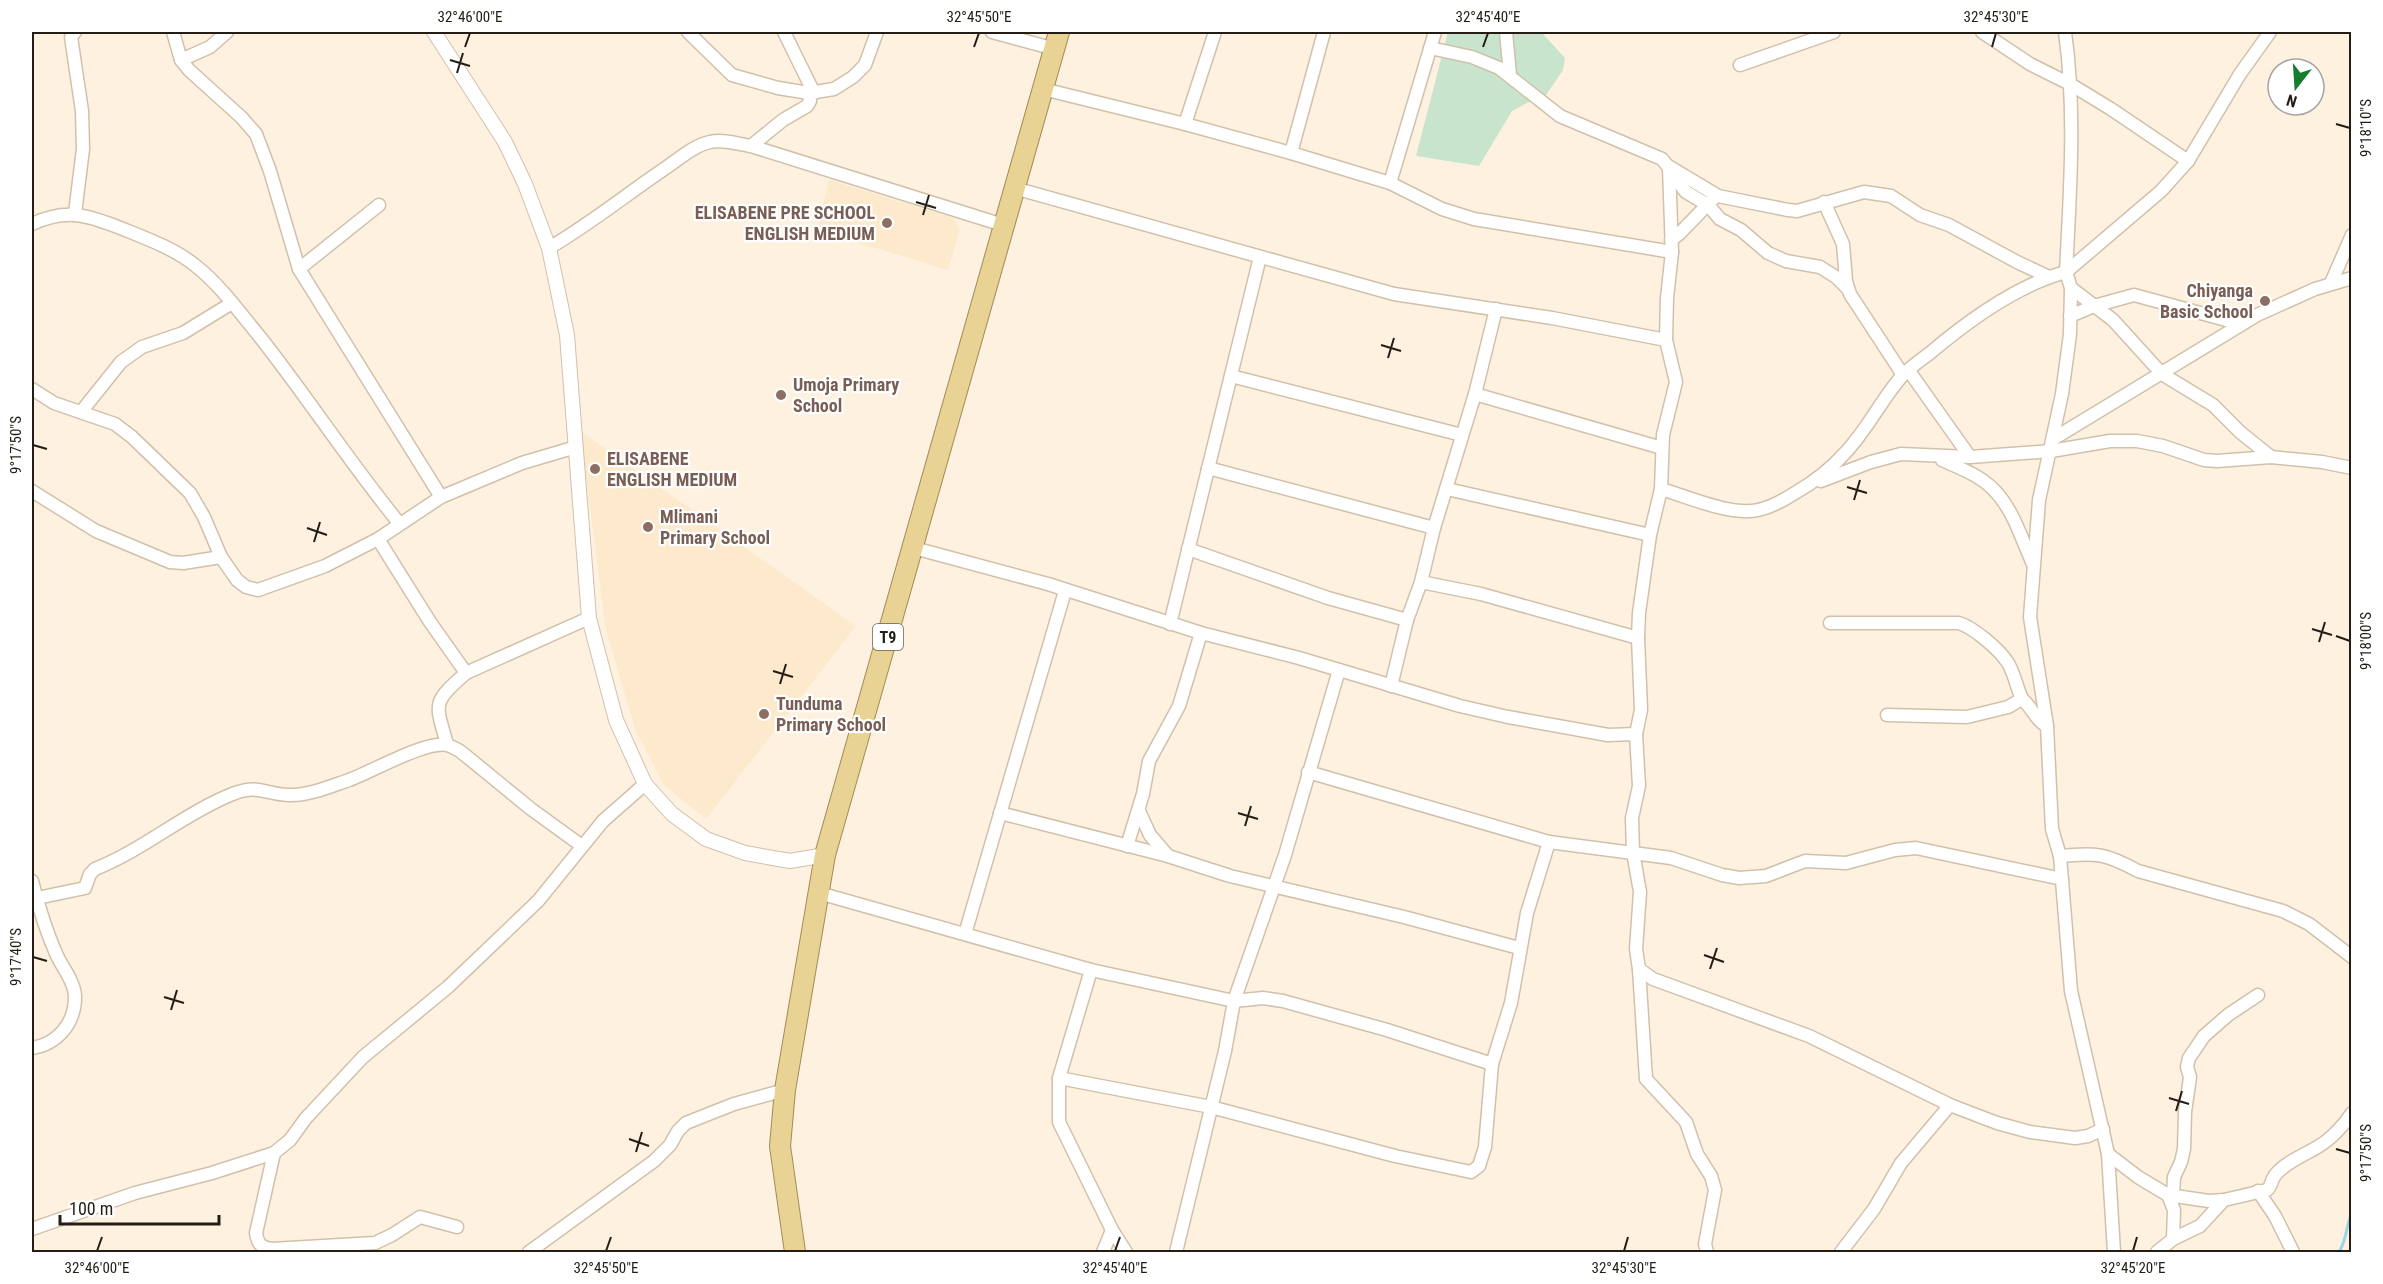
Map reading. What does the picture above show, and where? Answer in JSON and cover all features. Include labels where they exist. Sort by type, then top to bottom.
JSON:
[{"type":"highway","name":"T9","points":[[795,1252],[780,1146],[785,1090],[825,855],[1057,40]]},
{"type":"street","points":[[75,32],[71,37],[82,111],[83,149],[75,213]]},
{"type":"street","points":[[173,32],[181,60],[189,70],[241,117],[256,134],[270,171],[299,269],[441,498]]},
{"type":"street","points":[[181,60],[210,47],[227,32]]},
{"type":"street","points":[[434,32],[505,142],[525,184],[549,248],[567,335],[589,618],[616,720],[645,784],[672,814],[706,839],[745,853],[790,861],[825,855]]},
{"type":"street","points":[[688,32],[732,75],[778,88],[811,93],[834,88],[853,77],[865,65],[877,32]]},
{"type":"street","points":[[752,146],[783,120],[807,106],[810,101],[811,93],[784,32]]},
{"type":"street","points":[[992,32],[1057,40]]},
{"type":"street","points":[[1185,124],[1215,32]]},
{"type":"street","points":[[1290,153],[1324,32]]},
{"type":"street","points":[[1390,183],[1435,32]]},
{"type":"street","points":[[1506,32],[1510,75]]},
{"type":"street","points":[[1740,65],[1834,32]]},
{"type":"street","points":[[1982,32],[2030,64],[2070,84],[2188,161]]},
{"type":"street","points":[[2066,32],[2070,84],[2071,177],[2066,272],[2071,288],[2070,316],[2062,394],[2039,500],[2030,617],[2047,726],[2052,829],[2060,855],[2072,991],[2108,1154],[2114,1252]]},
{"type":"street","points":[[1661,489],[1726,509],[1744,511],[1758,510],[1779,503],[1808,485],[1846,452],[1906,373],[1974,318],[2049,277],[2066,272],[2161,191],[2188,161],[2240,74],[2270,32]]},
{"type":"street","points":[[1430,48],[1484,61],[1510,75],[1560,116],[1662,159],[1685,191],[1708,205],[1720,219],[1741,230],[1768,254],[1786,261],[1815,266],[1836,277],[1848,289],[1906,373],[1970,457]]},
{"type":"street","points":[[1043,89],[1185,124],[1390,183],[1442,209],[1474,219],[1671,246]]},
{"type":"street","points":[[549,248],[575,233],[616,202],[702,144],[713,141],[752,146],[1003,225]]},
{"type":"street","points":[[1669,168],[1707,192],[1718,196],[1793,211],[1864,192],[1891,196],[1920,215],[1944,222],[2049,277]]},
{"type":"street","points":[[1669,168],[1671,246],[1666,340],[1676,382],[1662,448],[1661,489],[1650,535],[1638,638],[1641,710],[1636,734],[1639,786],[1632,818],[1633,852],[1640,892],[1636,949],[1646,1079],[1686,1122],[1697,1154],[1713,1183],[1714,1190],[1705,1244],[1707,1252]]},
{"type":"street","points":[[1014,188],[1404,297],[1552,318],[1666,340]]},
{"type":"street","points":[[1671,246],[1718,196]]},
{"type":"street","points":[[1824,202],[1844,244],[1848,289]]},
{"type":"street","points":[[299,269],[379,205]]},
{"type":"street","points":[[32,224],[49,216],[75,213],[106,222],[163,246],[194,265],[232,303],[274,355],[399,523]]},
{"type":"street","points":[[2331,283],[2352,235]]},
{"type":"street","points":[[1170,624],[1260,257]]},
{"type":"street","points":[[2052,445],[2241,324],[2331,283],[2352,278]]},
{"type":"street","points":[[2071,288],[2112,320],[2162,374],[2213,405],[2240,432],[2271,457]]},
{"type":"street","points":[[2070,316],[2094,306],[2134,295],[2241,324]]},
{"type":"street","points":[[81,412],[120,362],[142,347],[183,333],[232,303]]},
{"type":"street","points":[[1391,687],[1407,620],[1421,582],[1496,309]]},
{"type":"street","points":[[1230,376],[1462,435]]},
{"type":"street","points":[[32,389],[54,403],[115,424],[176,477],[190,493],[204,517],[221,557],[237,580],[246,587],[258,590],[325,566],[378,539],[399,523],[441,498],[522,463],[576,447]]},
{"type":"street","points":[[1474,394],[1662,448]]},
{"type":"street","points":[[1808,485],[1871,462],[1901,454],[1935,458],[1970,457],[2052,445],[2110,441],[2163,446],[2204,460],[2271,457],[2322,462],[2352,468]]},
{"type":"street","points":[[1935,458],[1982,480],[1994,490],[2007,508],[2034,566]]},
{"type":"street","points":[[1208,468],[1434,528]]},
{"type":"street","points":[[1447,489],[1650,535]]},
{"type":"street","points":[[32,491],[96,531],[170,562],[183,563],[221,557]]},
{"type":"street","points":[[378,539],[430,622],[466,673]]},
{"type":"street","points":[[914,548],[1391,687],[1508,717],[1608,735],[1636,734]]},
{"type":"street","points":[[1188,549],[1328,597],[1407,620]]},
{"type":"street","points":[[1421,582],[1481,594],[1638,638]]},
{"type":"street","points":[[964,934],[1065,591]]},
{"type":"street","points":[[447,744],[437,705],[441,697],[466,673],[589,618]]},
{"type":"street","points":[[1830,623],[1964,624],[1986,640],[2007,662],[2022,699],[2035,717],[2047,726]]},
{"type":"street","points":[[1127,846],[1138,811],[1149,761],[1179,706],[1201,633]]},
{"type":"street","points":[[1176,1252],[1234,1001],[1275,885],[1339,670]]},
{"type":"street","points":[[1887,715],[1967,717],[2008,707],[2022,699]]},
{"type":"street","points":[[37,898],[85,888],[90,874],[95,869],[142,847],[153,837],[187,816],[230,795],[256,788],[287,795],[306,793],[350,779],[428,746],[447,744],[460,751],[531,809],[582,846]]},
{"type":"street","points":[[1308,772],[1549,842],[1671,858],[1722,875],[1752,879],[1776,873],[1805,861],[1846,863],[1895,850],[1926,848],[2062,879]]},
{"type":"street","points":[[32,1229],[135,1193],[212,1173],[274,1153],[290,1140],[333,1087],[363,1057],[448,987],[538,901],[603,821],[645,784]]},
{"type":"street","points":[[1138,811],[1150,835],[1168,856]]},
{"type":"street","points":[[1000,813],[1168,856],[1230,876],[1275,885],[1519,948]]},
{"type":"street","points":[[1059,1078],[1211,1107],[1395,1156],[1471,1172],[1479,1166],[1485,1147],[1492,1064],[1511,1003],[1527,913],[1549,842]]},
{"type":"street","points":[[2060,855],[2095,853],[2119,861],[2138,872],[2283,911],[2308,924],[2352,957]]},
{"type":"street","points":[[32,880],[55,952],[75,995],[68,1023],[57,1040],[32,1048]]},
{"type":"street","points":[[819,893],[1091,970],[1234,1001],[1263,998],[1304,1006],[1492,1064]]},
{"type":"street","points":[[1638,969],[1653,979],[1716,1000],[1809,1036],[1950,1105],[1997,1123],[2030,1132],[2075,1138],[2088,1136],[2103,1129]]},
{"type":"street","points":[[1091,970],[1059,1078],[1059,1122],[1112,1230],[1126,1252]]},
{"type":"street","points":[[2173,1239],[2174,1210],[2171,1195],[2174,1177],[2184,1149],[2189,1058],[2204,1036],[2228,1015],[2258,996]]},
{"type":"street","points":[[529,1252],[654,1161],[670,1145],[686,1123],[734,1104],[785,1090]]},
{"type":"street","points":[[1842,1252],[1874,1209],[1902,1163],[1950,1105]]},
{"type":"street","points":[[2108,1154],[2138,1177],[2171,1195],[2209,1201],[2224,1200],[2267,1190],[2271,1187],[2274,1175],[2320,1146],[2346,1122],[2352,1113]]},
{"type":"street","points":[[274,1153],[256,1233],[258,1243],[262,1247],[272,1249],[375,1243],[420,1217],[457,1227]]},
{"type":"street","points":[[2258,1191],[2276,1216],[2293,1252]]},
{"type":"street","points":[[2157,1252],[2173,1239],[2200,1226],[2224,1200]]},
{"type":"street","points":[[1103,1252],[1112,1230]]},
{"type":"shaded area","name":"ELISABENE PRE SCHOOL ENGLISH MEDIUM","points":[[829,180],[953,218],[960,229],[948,270],[817,230]]},
{"type":"shaded area","points":[[580,431],[856,626],[706,819],[664,785],[635,729],[606,629]]},
{"type":"green space","points":[[1448,32],[1544,32],[1543,34],[1565,58],[1563,70],[1544,98],[1512,111],[1479,166],[1416,156]]},
{"type":"waterway","points":[[2339,1252],[2352,1212]]},
{"type":"place","name":"ELISABENE PRE SCHOOL ENGLISH MEDIUM","points":[[887,223]]},
{"type":"place","name":"Chiyanga Basic School","points":[[2265,301]]},
{"type":"place","name":"Umoja Primary School","points":[[781,395]]},
{"type":"place","name":"ELISABENE ENGLISH MEDIUM","points":[[595,469]]},
{"type":"place","name":"Mlimani Primary School","points":[[648,527]]},
{"type":"place","name":"Tunduma Primary School","points":[[764,714]]}]
